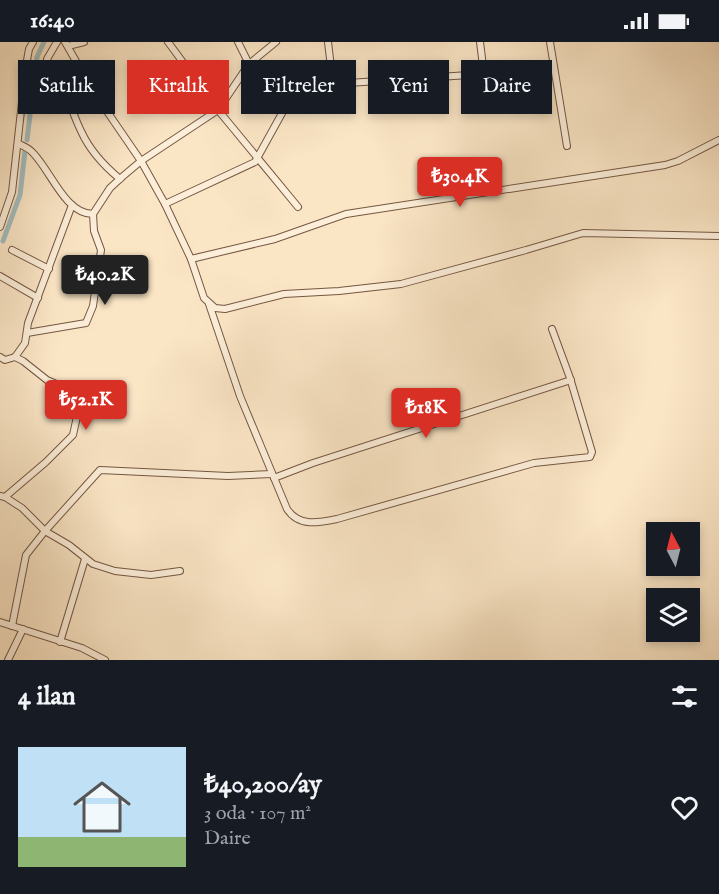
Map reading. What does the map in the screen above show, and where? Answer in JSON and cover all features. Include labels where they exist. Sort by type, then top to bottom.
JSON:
[{"type":"street","points":[[0,227],[12,192],[26,66],[29,49],[33,42]]},
{"type":"street","points":[[57,42],[47,58],[52,76],[69,103],[91,148],[102,164],[120,179]]},
{"type":"street","points":[[84,42],[67,44],[93,91],[141,161],[165,204],[190,259],[204,298],[215,308],[225,309],[284,294],[401,284],[582,233],[719,236]]},
{"type":"street","points":[[168,42],[181,60]]},
{"type":"street","points":[[238,42],[247,60]]},
{"type":"street","points":[[254,60],[276,42]]},
{"type":"street","points":[[328,42],[330,60]]},
{"type":"street","points":[[356,82],[484,74],[480,42]]},
{"type":"street","points":[[550,42],[567,146]]},
{"type":"street","points":[[229,94],[241,76]]},
{"type":"street","points":[[27,333],[86,323],[93,306],[100,250],[94,231],[93,214],[110,189],[141,161],[212,114]]},
{"type":"street","points":[[221,114],[298,207]]},
{"type":"street","points":[[165,204],[229,176],[259,159],[282,114]]},
{"type":"street","points":[[190,259],[274,239],[346,214],[665,165],[678,161],[719,140]]},
{"type":"street","points":[[19,144],[31,151],[72,206],[85,214],[93,214]]},
{"type":"street","points":[[0,358],[5,360],[15,357],[25,343],[38,298],[72,206]]},
{"type":"street","points":[[12,250],[49,269]]},
{"type":"street","points":[[0,276],[38,298]]},
{"type":"street","points":[[209,304],[240,396],[273,476],[292,516],[309,523],[319,523],[534,464],[590,457],[592,453],[552,329]]},
{"type":"street","points":[[15,357],[47,380],[68,389],[78,402],[78,412],[73,435],[46,462],[3,496],[22,508],[45,531],[69,545],[93,564],[115,571],[151,575],[180,572]]},
{"type":"street","points":[[12,626],[26,555],[100,470],[273,476],[570,380]]},
{"type":"street","points":[[60,642],[85,559]]},
{"type":"street","points":[[0,622],[82,648],[105,660]]},
{"type":"street","points":[[8,660],[23,629]]},
{"type":"waterway","points":[[27,140],[37,57],[44,42]]},
{"type":"waterway","points":[[3,241],[20,195],[25,151]]}]
